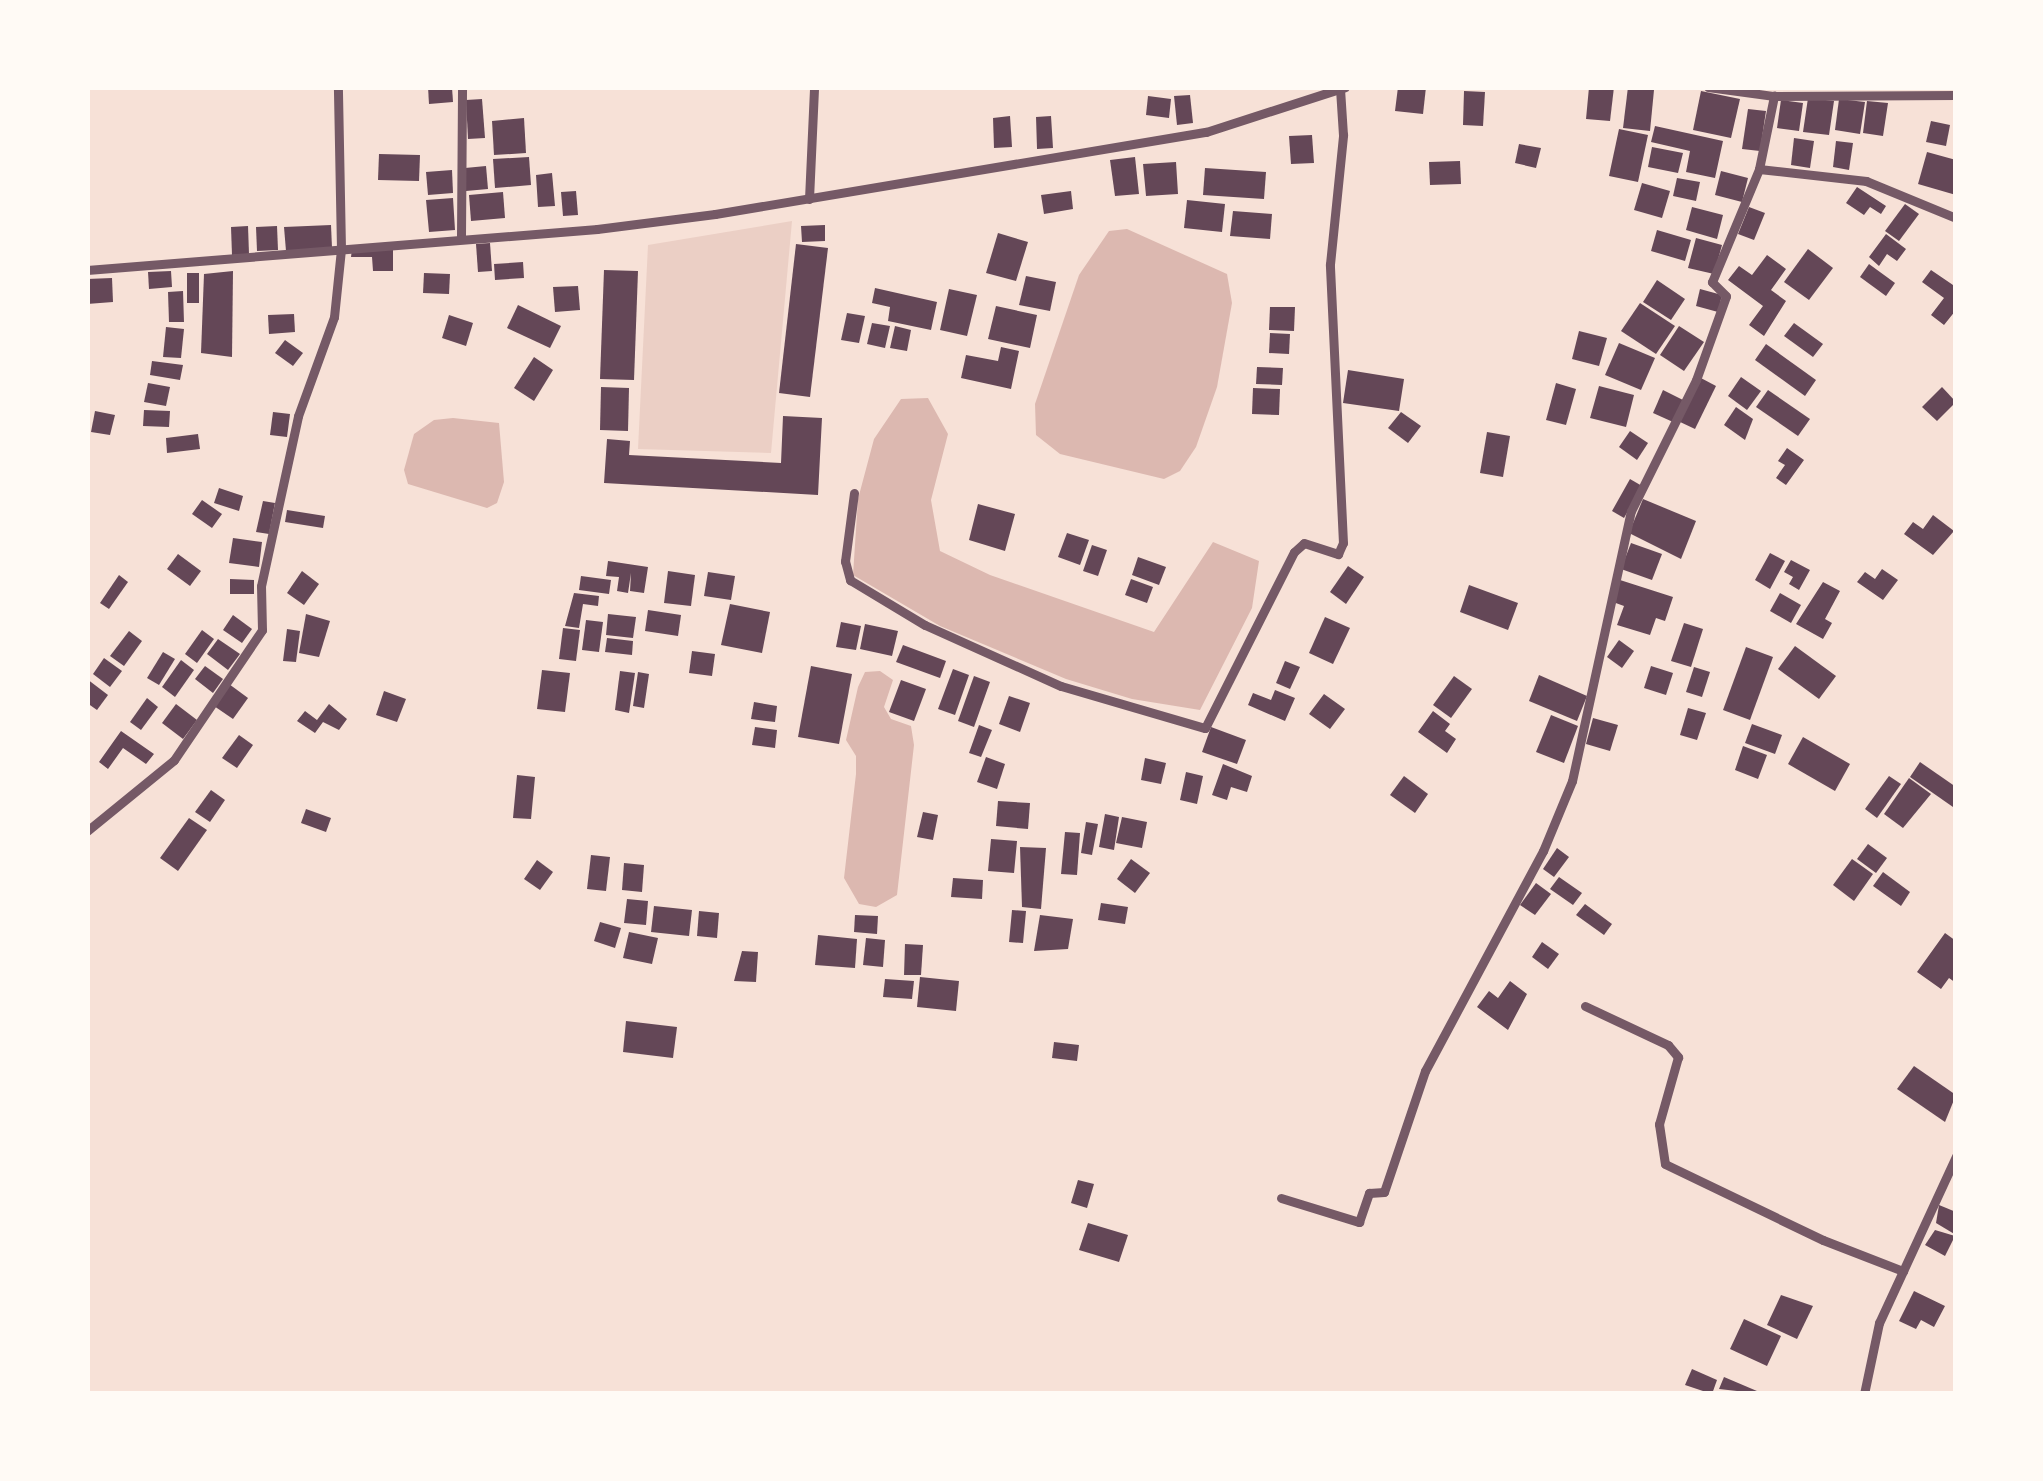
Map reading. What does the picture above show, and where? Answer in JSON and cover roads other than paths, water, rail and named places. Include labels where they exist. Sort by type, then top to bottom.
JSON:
[{"type":"street","points":[[87,831],[174,760],[262,630],[260,586],[298,416],[334,317],[341,249],[338,87]]},
{"type":"street","points":[[461,236],[462,87]]},
{"type":"street","points":[[809,200],[814,87]]},
{"type":"street","points":[[1708,87],[1774,96],[1956,95]]},
{"type":"street","points":[[87,270],[461,236],[596,229],[809,200],[1206,132],[1342,88],[1343,135],[1330,264],[1343,543],[1338,554],[1299,545],[1205,728],[1061,686],[925,625],[850,580],[845,561],[854,493]]},
{"type":"street","points":[[1281,1198],[1359,1222],[1369,1193],[1384,1192],[1424,1071],[1543,851],[1573,781],[1631,512],[1696,380],[1726,296],[1712,282],[1759,170],[1774,96]]},
{"type":"street","points":[[1759,170],[1867,182],[1956,218]]},
{"type":"street","points":[[1585,1006],[1668,1045],[1678,1057],[1659,1124],[1665,1164],[1823,1240],[1903,1271]]},
{"type":"street","points":[[1864,1394],[1879,1322],[1956,1156]]}]
